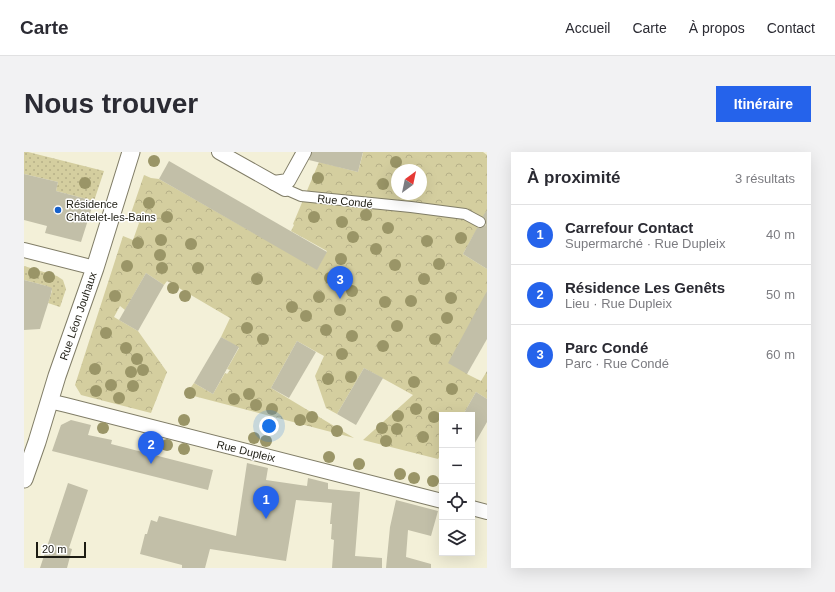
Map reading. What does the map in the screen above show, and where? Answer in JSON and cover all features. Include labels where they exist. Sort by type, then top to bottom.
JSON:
[{"type":"street","name":"Rue Léon Jouhaux","points":[[24,479],[95,268],[131,152]]},
{"type":"street","name":"Rue Condé","points":[[219,152],[301,196],[465,214],[480,222]]},
{"type":"street","points":[[280,186],[288,181],[304,152]]},
{"type":"street","points":[[24,250],[95,268]]},
{"type":"street","name":"Rue Dupleix","points":[[49,402],[439,500]]},
{"type":"street","points":[[475,509],[487,512]]},
{"type":"green space","points":[[24,152],[104,171],[94,201],[56,191],[58,182],[24,174]]},
{"type":"green space","points":[[359,152],[483,152],[487,155],[487,211],[463,254],[487,269],[487,291],[467,374],[481,381],[487,371],[487,399],[476,392],[465,412],[439,412],[438,459],[363,440],[413,395],[364,368],[337,414],[326,408],[315,376],[324,356],[297,341],[271,388],[354,438],[186,394],[194,383],[213,394],[225,373],[227,374],[230,370],[227,369],[239,348],[221,337],[230,318],[167,281],[164,285],[146,273],[125,310],[120,306],[114,317],[138,331],[167,372],[151,413],[81,395],[75,385],[123,236],[133,240],[139,223],[129,219],[144,175],[159,179],[317,269],[327,251],[291,231],[319,162],[358,172],[363,153]]},
{"type":"green space","points":[[24,266],[57,276],[63,280],[66,289],[60,307],[48,303],[52,291],[50,288],[24,280]]},
{"type":"building","points":[[312,152],[363,152],[358,172],[309,160]]},
{"type":"building","points":[[169,161],[327,252],[317,270],[159,179]]},
{"type":"building","name":"Résidence Châtelet-les-Bains","points":[[24,174],[58,182],[56,191],[94,201],[81,242],[45,233],[47,226],[24,220]]},
{"type":"building","points":[[487,210],[487,269],[463,254],[477,228],[481,228],[486,225],[486,221],[483,216]]},
{"type":"building","points":[[146,273],[164,285],[138,331],[119,320]]},
{"type":"building","points":[[24,280],[52,288],[40,329],[24,330]]},
{"type":"building","points":[[487,291],[487,339],[467,374],[448,363]]},
{"type":"building","points":[[221,337],[239,347],[213,394],[194,383]]},
{"type":"building","points":[[297,341],[316,352],[289,398],[271,388]]},
{"type":"building","points":[[364,368],[383,378],[356,425],[337,414]]},
{"type":"building","points":[[476,392],[487,399],[487,422],[475,443],[475,412],[465,412]]},
{"type":"building","points":[[71,420],[91,425],[88,435],[112,440],[111,444],[213,470],[208,490],[52,451],[61,425]]},
{"type":"building","points":[[247,463],[268,468],[266,480],[307,486],[308,478],[328,483],[328,489],[360,492],[355,556],[382,558],[382,568],[332,568],[334,540],[331,539],[332,524],[330,524],[332,503],[296,500],[286,561],[210,549],[205,568],[182,568],[182,565],[140,554],[145,534],[147,534],[151,520],[157,522],[159,516],[236,536]]},
{"type":"building","points":[[68,483],[88,490],[69,548],[72,549],[67,568],[40,568]]},
{"type":"building","points":[[396,500],[438,511],[431,536],[408,530],[406,557],[431,564],[431,568],[386,568],[390,527]]},
{"type":"place","name":"Résidence Châtelet-les-Bains","points":[[58,210]]},
{"type":"place","name":"Parc Condé","points":[[340,299]]},
{"type":"place","name":"Résidence Les Genêts","points":[[151,464]]},
{"type":"place","name":"Carrefour Contact","points":[[266,519]]}]
